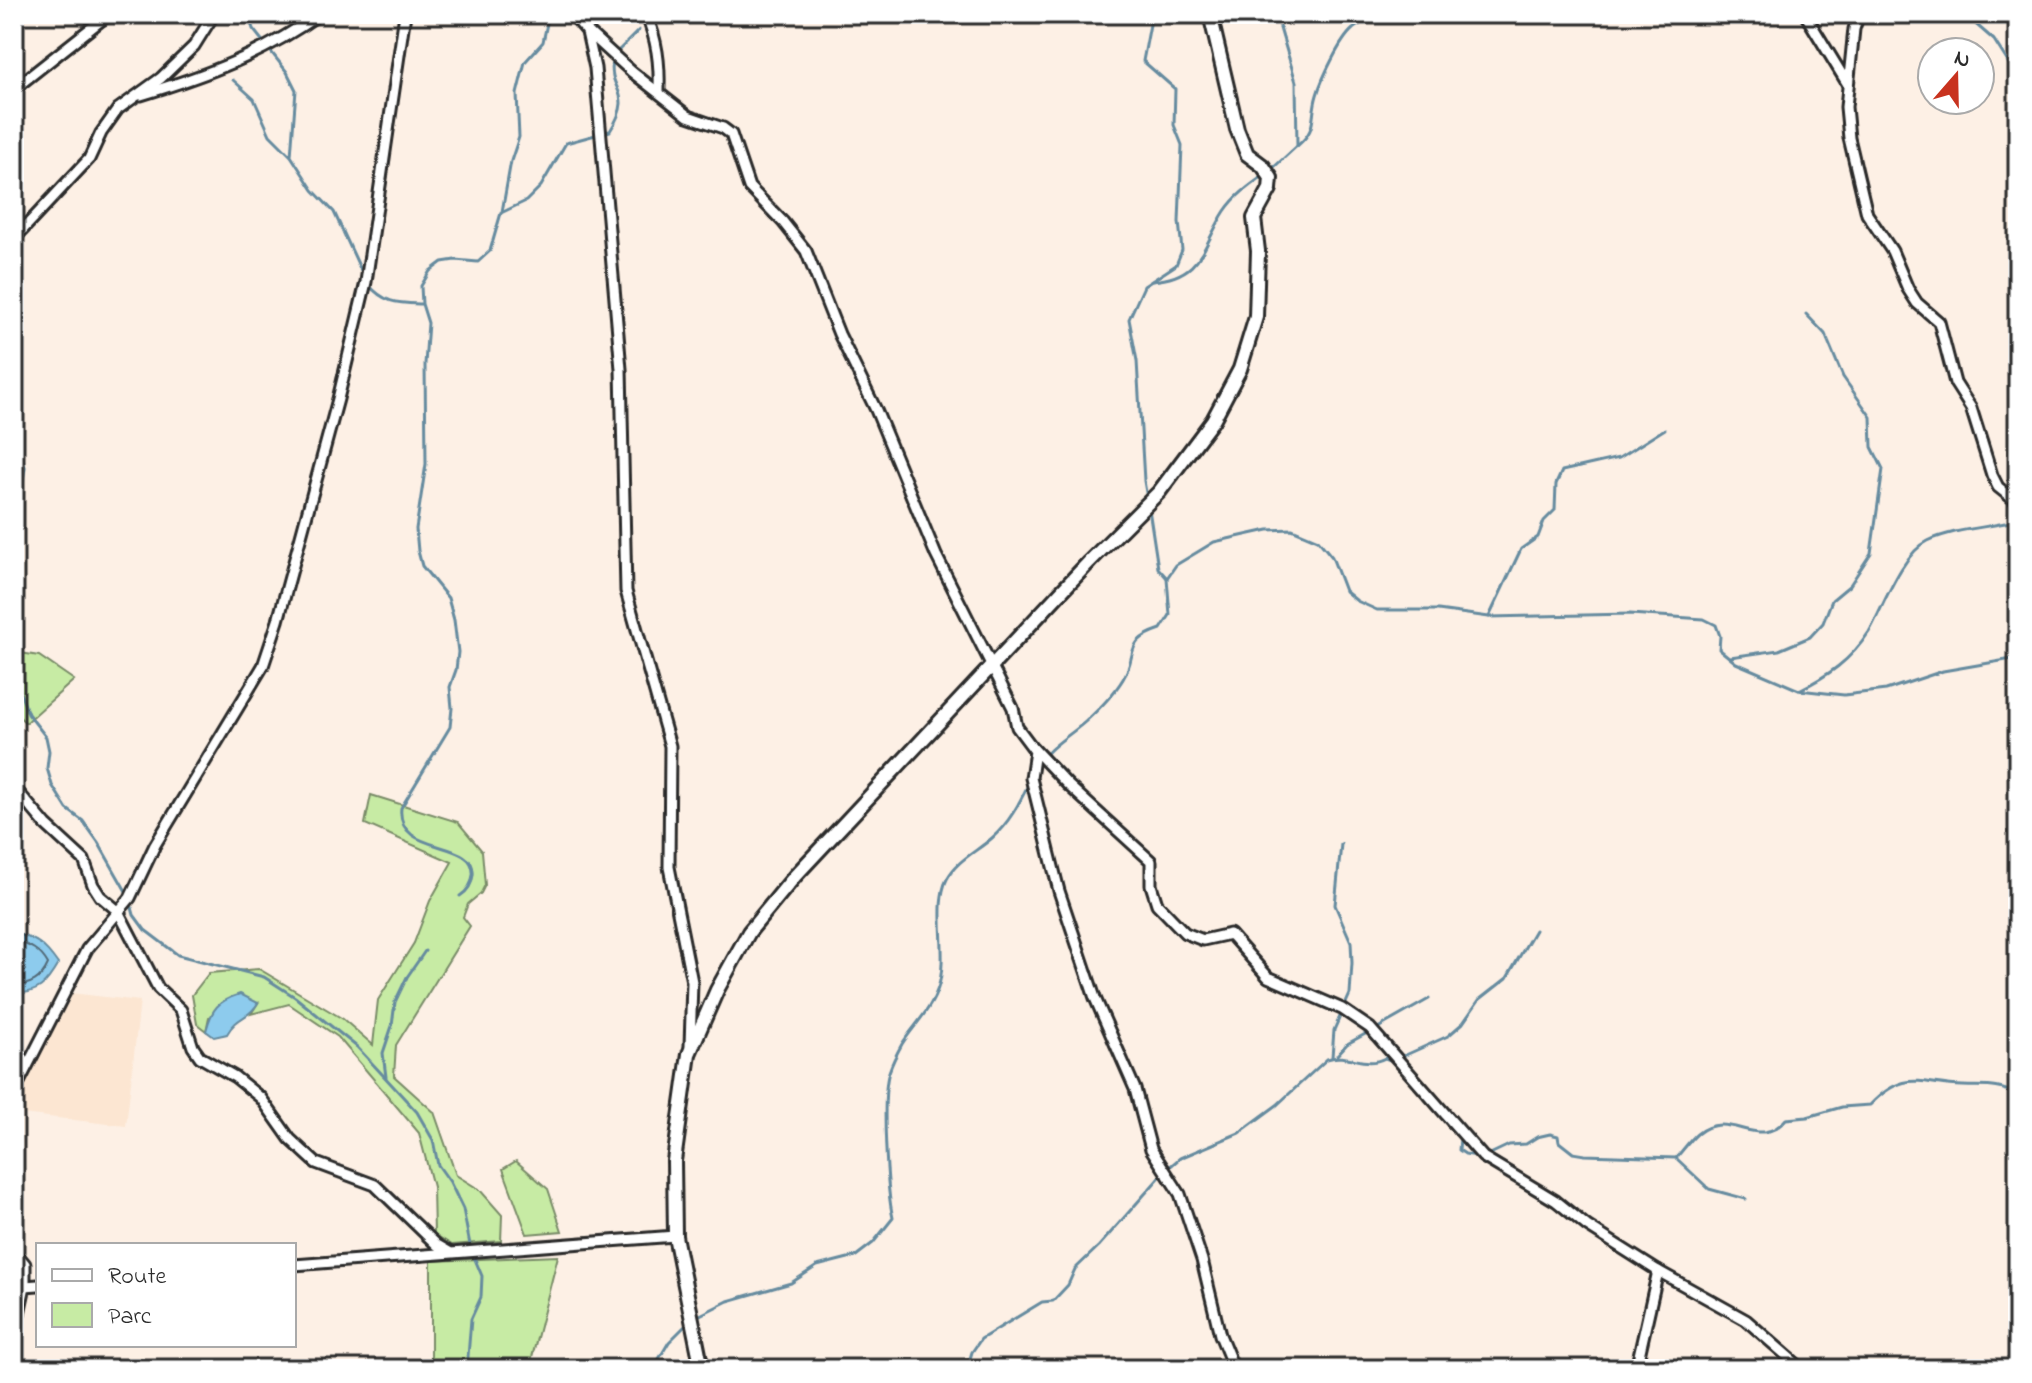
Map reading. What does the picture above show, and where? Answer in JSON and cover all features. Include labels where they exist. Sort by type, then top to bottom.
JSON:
[{"type":"street","points":[[14,89],[109,14]]},
{"type":"street","points":[[14,239],[89,159],[101,133],[118,109],[161,78],[194,46],[214,14]]},
{"type":"street","points":[[135,97],[212,73],[267,46],[319,14]]},
{"type":"street","points":[[14,1092],[87,949],[137,885],[155,845],[263,666],[338,399],[366,282],[405,14]]},
{"type":"street","points":[[572,14],[632,72],[688,116],[723,128],[731,134],[749,187],[806,251],[936,555],[1013,708],[1017,727],[1033,748],[1151,861],[1151,885],[1157,904],[1185,933],[1203,940],[1230,934],[1268,977],[1342,1009],[1370,1028],[1483,1157],[1556,1201],[1587,1226],[1658,1271],[1746,1320],[1802,1369]]},
{"type":"street","points":[[583,14],[595,68],[621,369],[626,591],[670,746],[669,867],[692,982],[689,1054],[674,1161],[675,1236],[702,1369]]},
{"type":"street","points":[[646,14],[654,32],[660,62],[659,91]]},
{"type":"street","points":[[689,1054],[717,990],[749,932],[795,876],[1089,562],[1159,492],[1213,420],[1240,369],[1256,317],[1258,251],[1254,218],[1270,189],[1271,178],[1263,166],[1247,154],[1237,129],[1210,14]]},
{"type":"street","points":[[1805,14],[1847,83]]},
{"type":"street","points":[[1859,14],[1847,83],[1849,138],[1867,214],[1892,251],[1917,303],[1939,322],[1955,383],[1971,408],[1992,475],[1998,487],[2018,503]]},
{"type":"street","points":[[1033,748],[1031,778],[1059,891],[1095,998],[1135,1089],[1151,1149],[1180,1194],[1202,1260],[1220,1335],[1234,1369]]},
{"type":"street","points":[[14,787],[46,825],[84,860],[100,896],[118,911],[158,988],[181,1010],[193,1047],[200,1057],[235,1077],[261,1098],[290,1139],[316,1163],[375,1185],[437,1245],[449,1252]]},
{"type":"street","points":[[296,1265],[675,1236]]},
{"type":"street","points":[[14,1257],[25,1264],[25,1286],[14,1338],[20,1369]]},
{"type":"street","points":[[1636,1369],[1658,1271]]},
{"type":"street","points":[[25,1286],[36,1285]]},
{"type":"shaded area","points":[[62,992],[140,1001],[126,1126],[14,1113],[14,1084]]},
{"type":"green space","points":[[14,652],[39,656],[74,680],[26,723],[14,712]]},
{"type":"green space","points":[[371,795],[458,822],[482,851],[485,885],[468,904],[463,917],[470,926],[396,1045],[394,1076],[434,1112],[456,1175],[480,1190],[502,1215],[501,1241],[452,1245],[434,1234],[433,1187],[419,1133],[338,1037],[289,1004],[251,1014],[258,1003],[209,1017],[206,1031],[197,1024],[192,995],[209,973],[259,969],[343,1019],[373,1045],[378,1000],[414,943],[430,901],[452,862],[365,824]]},
{"type":"green space","points":[[516,1161],[548,1189],[562,1231],[527,1234],[503,1169]]},
{"type":"green space","points":[[558,1256],[529,1369],[431,1369],[431,1261]]},
{"type":"water","points":[[14,933],[39,943],[58,964],[41,986],[30,992],[14,994]]},
{"type":"water","points":[[240,994],[258,1003],[227,1034],[214,1037],[206,1031],[217,1006]]},
{"type":"waterway","points":[[248,14],[253,29],[287,72],[296,90],[291,156],[313,190],[334,212],[364,277]]},
{"type":"waterway","points":[[502,212],[511,161],[519,137],[517,94],[525,62],[543,42],[549,14]]},
{"type":"waterway","points":[[1147,498],[1137,361],[1129,319],[1144,286],[1176,265],[1182,250],[1179,222],[1182,145],[1174,125],[1175,89],[1143,61],[1152,14]]},
{"type":"waterway","points":[[1272,169],[1297,146],[1296,82],[1280,28],[1280,14]]},
{"type":"waterway","points":[[1297,146],[1311,128],[1319,88],[1343,42],[1361,24],[1388,14]]},
{"type":"waterway","points":[[1964,14],[1994,40],[2018,78]]},
{"type":"waterway","points":[[616,53],[639,30]]},
{"type":"waterway","points":[[460,896],[472,881],[471,863],[463,855],[411,834],[403,823],[401,808],[450,727],[450,687],[458,652],[448,598],[422,566],[418,551],[416,529],[426,464],[425,364],[428,323],[421,286],[430,271],[442,262],[478,262],[490,251],[501,213],[526,201],[541,186],[566,143],[610,131],[621,107],[612,71],[613,60]]},
{"type":"waterway","points":[[233,80],[254,99],[270,135],[290,155]]},
{"type":"waterway","points":[[1152,281],[1169,278],[1191,266],[1199,258],[1229,206],[1263,176]]},
{"type":"waterway","points":[[368,284],[391,301],[421,304]]},
{"type":"waterway","points":[[1730,657],[1779,650],[1810,637],[1823,623],[1832,600],[1850,585],[1871,553],[1883,469],[1872,447],[1871,417],[1843,377],[1825,334],[1806,314]]},
{"type":"waterway","points":[[1489,617],[1521,549],[1538,537],[1544,521],[1555,510],[1556,484],[1562,471],[1619,458],[1665,429]]},
{"type":"waterway","points":[[14,438],[25,467],[14,537]]},
{"type":"waterway","points":[[1149,509],[1158,568],[1167,578]]},
{"type":"waterway","points":[[1036,769],[1051,749],[1085,722],[1115,690],[1128,670],[1136,644],[1161,629],[1170,615],[1167,578],[1176,565],[1214,542],[1268,530],[1292,529],[1318,540],[1332,557],[1345,591],[1357,601],[1377,610],[1438,610],[1489,617],[1630,614],[1704,619],[1716,625],[1720,636],[1719,649],[1736,663],[1799,690],[1829,673],[1855,651],[1869,632],[1901,569],[1918,548],[1950,533],[2018,520]]},
{"type":"waterway","points":[[1799,690],[1844,695],[1886,690],[1943,671],[2018,658]]},
{"type":"waterway","points":[[14,676],[28,714],[46,737],[49,751],[47,768],[52,785],[67,809],[83,821],[98,842],[127,893]]},
{"type":"waterway","points":[[694,1318],[728,1301],[791,1283],[817,1266],[856,1256],[873,1243],[893,1218],[886,1144],[887,1084],[900,1047],[927,1010],[938,988],[942,961],[943,890],[956,867],[1004,826],[1029,783]]},
{"type":"waterway","points":[[1332,1057],[1334,1030],[1350,994],[1352,963],[1351,942],[1335,905],[1341,844]]},
{"type":"waterway","points":[[130,900],[134,915],[145,930],[178,955],[264,977],[295,997],[357,1047],[417,1112],[433,1140],[438,1165],[463,1209],[471,1250],[482,1276],[481,1297],[471,1319],[467,1369]]},
{"type":"waterway","points":[[1399,1058],[1448,1036],[1463,1023],[1479,1000],[1507,978],[1535,930]]},
{"type":"waterway","points":[[386,1077],[383,1053],[392,1026],[395,1002],[425,951]]},
{"type":"waterway","points":[[1376,1029],[1429,999]]},
{"type":"waterway","points":[[1337,1055],[1347,1044],[1369,1032]]},
{"type":"waterway","points":[[967,1369],[972,1352],[981,1339],[1042,1302],[1053,1301],[1068,1285],[1075,1269],[1180,1158],[1239,1133],[1277,1105],[1327,1059],[1342,1057],[1370,1062],[1385,1058],[1393,1061]]},
{"type":"waterway","points":[[1398,1067],[1460,1138],[1459,1150],[1477,1156]]},
{"type":"waterway","points":[[1488,1155],[1509,1145],[1526,1144],[1550,1134],[1558,1136],[1559,1142],[1573,1153],[1676,1158],[1694,1136],[1709,1127],[1721,1125],[1765,1132],[1786,1119],[1807,1117],[1842,1107],[1870,1105],[1904,1082],[1991,1087],[2018,1095]]},
{"type":"waterway","points":[[1676,1158],[1709,1189],[1746,1199]]},
{"type":"waterway","points":[[653,1369],[669,1342],[688,1323]]}]
